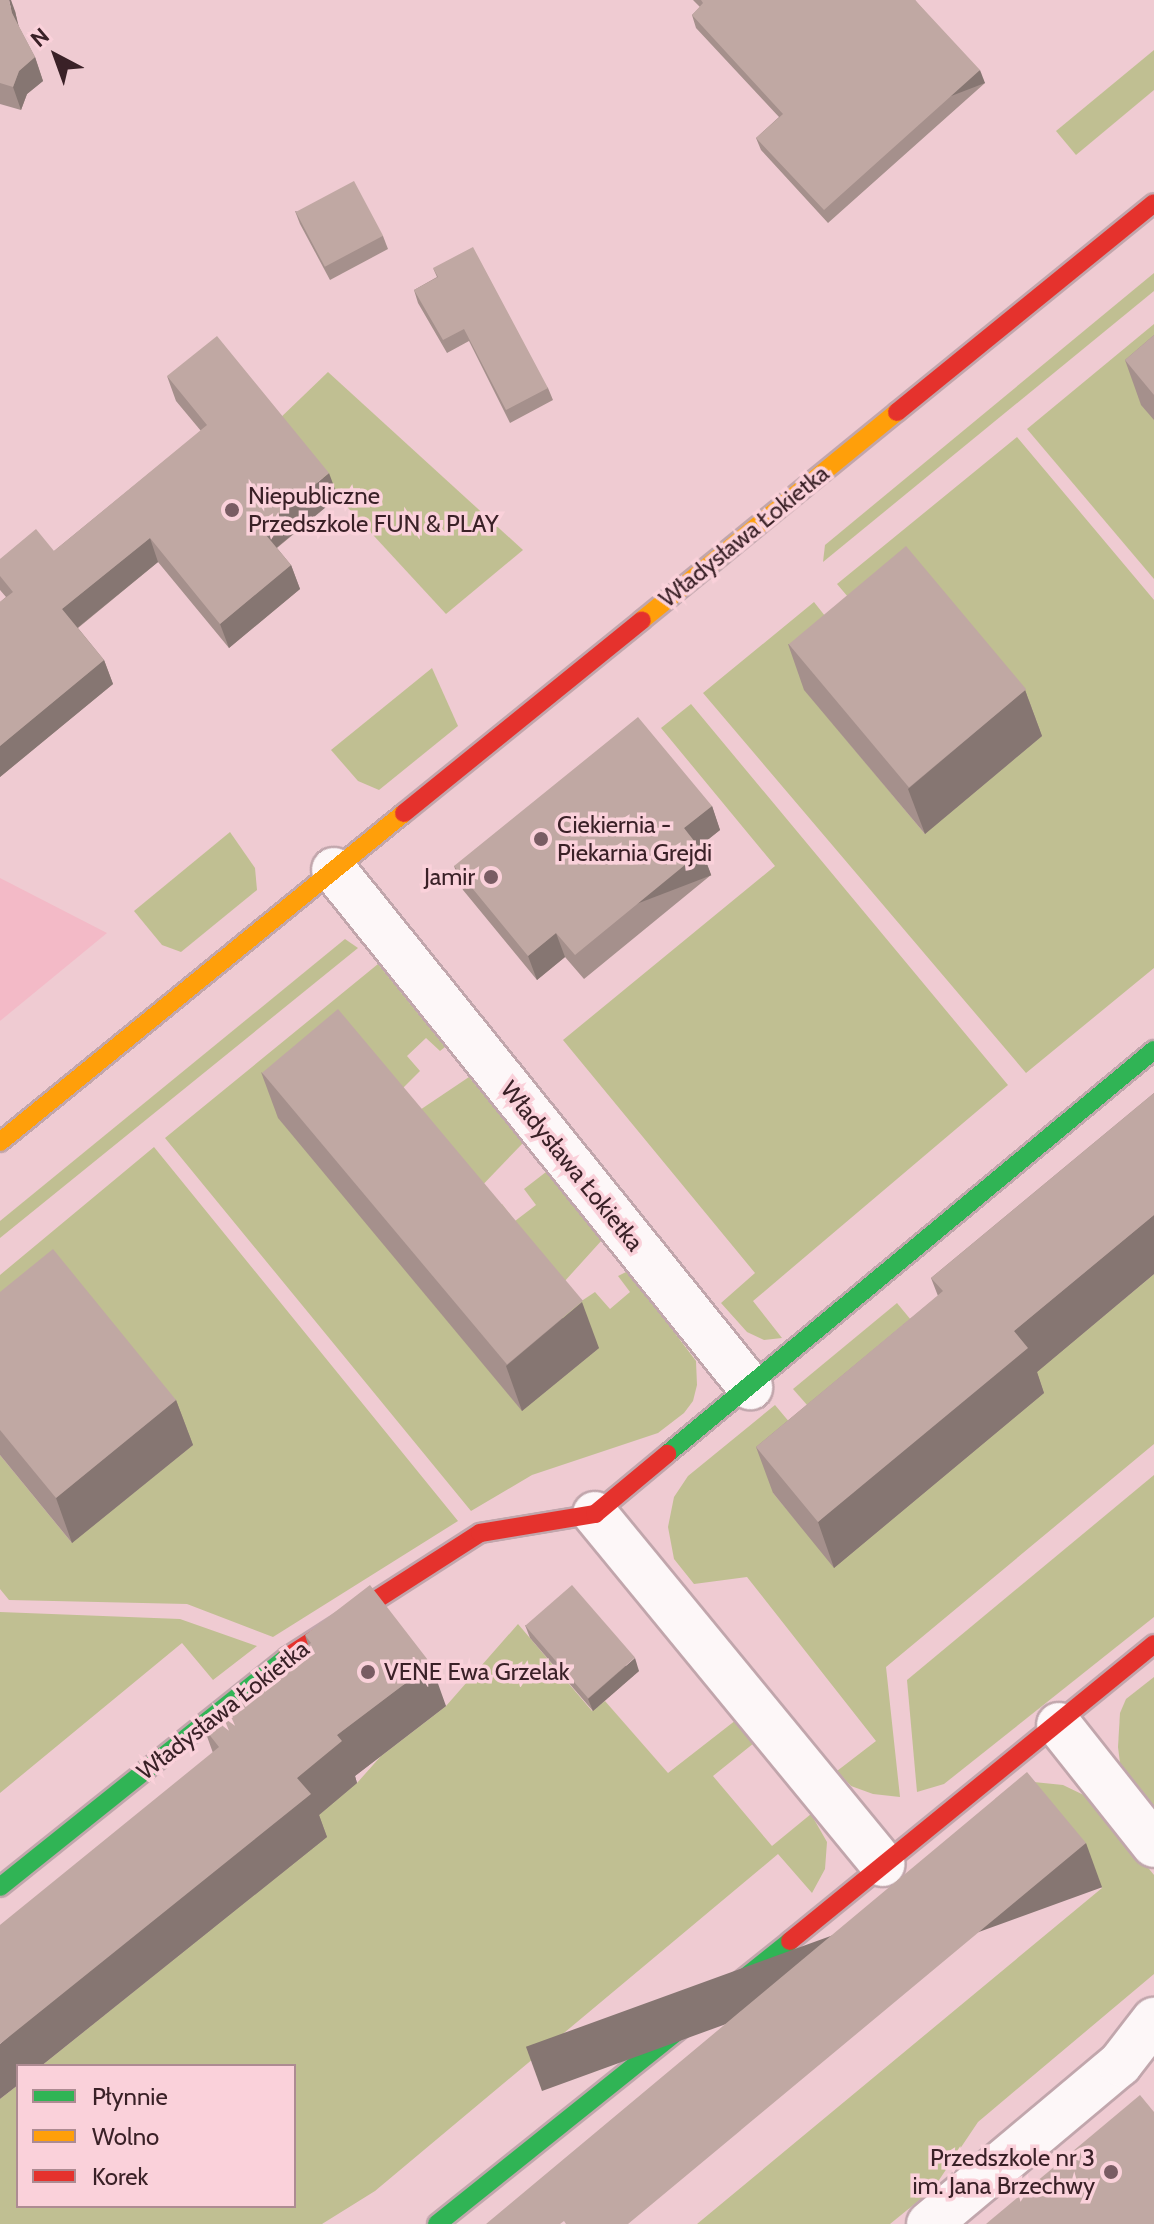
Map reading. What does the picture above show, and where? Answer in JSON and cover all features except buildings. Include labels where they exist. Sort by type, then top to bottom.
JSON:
[{"type":"street","name":"Władysława Łokietka","points":[[0,1142],[1154,203]]},
{"type":"street","name":"Władysława Łokietka","points":[[334,870],[750,1387]]},
{"type":"street","name":"Władysława Łokietka","points":[[0,1887],[266,1671],[480,1533],[595,1514],[1154,1050]]},
{"type":"street","points":[[595,1514],[883,1864]]},
{"type":"street","points":[[437,2224],[1059,1725],[1154,1644]]},
{"type":"street","points":[[1059,1725],[1154,1845]]},
{"type":"street","points":[[929,2224],[1120,2064],[1154,2020]]},
{"type":"shaded area","points":[[1154,50],[1154,90],[1076,155],[1056,131]]},
{"type":"shaded area","points":[[1154,273],[1154,291],[823,562],[825,545]]},
{"type":"shaded area","points":[[1154,324],[1154,579],[1027,429]]},
{"type":"shaded area","points":[[328,372],[523,550],[446,614],[338,497],[276,422]]},
{"type":"shaded area","points":[[1017,437],[1154,600],[1154,968],[1026,1073],[703,693],[814,602],[852,650],[805,690],[925,834],[876,630],[837,584]]},
{"type":"shaded area","points":[[432,668],[458,726],[379,790],[358,781],[331,750]]},
{"type":"shaded area","points":[[691,704],[1008,1085],[753,1301],[782,1338],[764,1340],[747,1332],[721,1303],[755,1273],[563,1040],[775,866],[661,728]]},
{"type":"shaded area","points":[[230,832],[255,868],[257,890],[181,952],[162,945],[134,911]]},
{"type":"shaded area","points":[[0,878],[107,933],[0,1021]]},
{"type":"shaded area","points":[[345,939],[358,948],[0,1238],[0,1221]]},
{"type":"shaded area","points":[[378,964],[445,1047],[440,1051],[426,1038],[407,1056],[420,1071],[392,1099],[568,1310],[595,1292],[610,1309],[630,1292],[618,1276],[628,1271],[696,1361],[697,1385],[693,1401],[684,1413],[658,1433],[532,1475],[471,1511],[165,1138]]},
{"type":"shaded area","points":[[469,1077],[523,1143],[473,1195],[408,1118]]},
{"type":"shaded area","points":[[154,1147],[458,1521],[273,1637],[187,1604],[9,1600],[0,1589],[0,1455],[72,1543],[0,1309],[0,1275]]},
{"type":"shaded area","points":[[546,1172],[602,1240],[554,1293],[488,1214],[502,1204],[515,1221],[536,1205],[524,1189]]},
{"type":"shaded area","points":[[1154,1274],[1154,1444],[886,1667],[900,1797],[873,1794],[851,1786],[837,1771],[876,1741],[747,1577],[694,1584],[674,1559],[668,1527],[674,1497],[688,1476],[775,1405],[817,1455],[773,1493],[835,1567],[1014,1356],[1042,1367]]},
{"type":"shaded area","points":[[897,1303],[939,1354],[815,1414],[793,1389]]},
{"type":"shaded area","points":[[1154,1475],[1154,1617],[944,1784],[917,1792],[907,1680]]},
{"type":"shaded area","points":[[0,1612],[180,1619],[257,1646],[213,1680],[182,1643],[0,1793]]},
{"type":"shaded area","points":[[518,1624],[592,1711],[605,1701],[668,1773],[736,1720],[754,1743],[713,1776],[772,1846],[811,1814],[827,1842],[825,1869],[812,1893],[778,1854],[375,2191],[322,2224],[0,2224],[0,2099],[16,2087],[16,2208],[296,2208],[296,2064],[43,2064],[326,1837],[298,1804],[357,1783],[381,1756],[446,1706]]},
{"type":"shaded area","points":[[1154,1677],[1154,1806],[1120,1763],[1118,1747],[1120,1713],[1126,1699]]},
{"type":"shaded area","points":[[1024,1781],[1063,1785],[1092,1799],[1154,1875],[1154,1974],[978,2122],[933,2189],[890,2224],[697,2224],[1102,1888]]},
{"type":"traffic: fast","points":[[667,1454],[1154,1050]]},
{"type":"traffic: fast","points":[[0,1887],[287,1657]]},
{"type":"traffic: fast","points":[[437,2224],[790,1941]]},
{"type":"traffic: slow","points":[[642,620],[897,412]]},
{"type":"traffic: slow","points":[[0,1142],[404,813]]},
{"type":"traffic: jam","points":[[897,412],[1154,203]]},
{"type":"traffic: jam","points":[[404,813],[642,620]]},
{"type":"traffic: jam","points":[[287,1657],[480,1533],[595,1514],[667,1454]]},
{"type":"traffic: jam","points":[[790,1941],[1154,1644]]},
{"type":"place","name":"Niepubliczne Przedszkole FUN & PLAY","points":[[232,510]]},
{"type":"place","name":"Ciekiernia - Piekarnia Grejdi","points":[[541,839]]},
{"type":"place","name":"Jamir","points":[[491,877]]},
{"type":"place","name":"VENE Ewa Grzelak","points":[[368,1672]]},
{"type":"place","name":"Przedszkole nr 3 im. Jana Brzechwy","points":[[1111,2172]]}]
